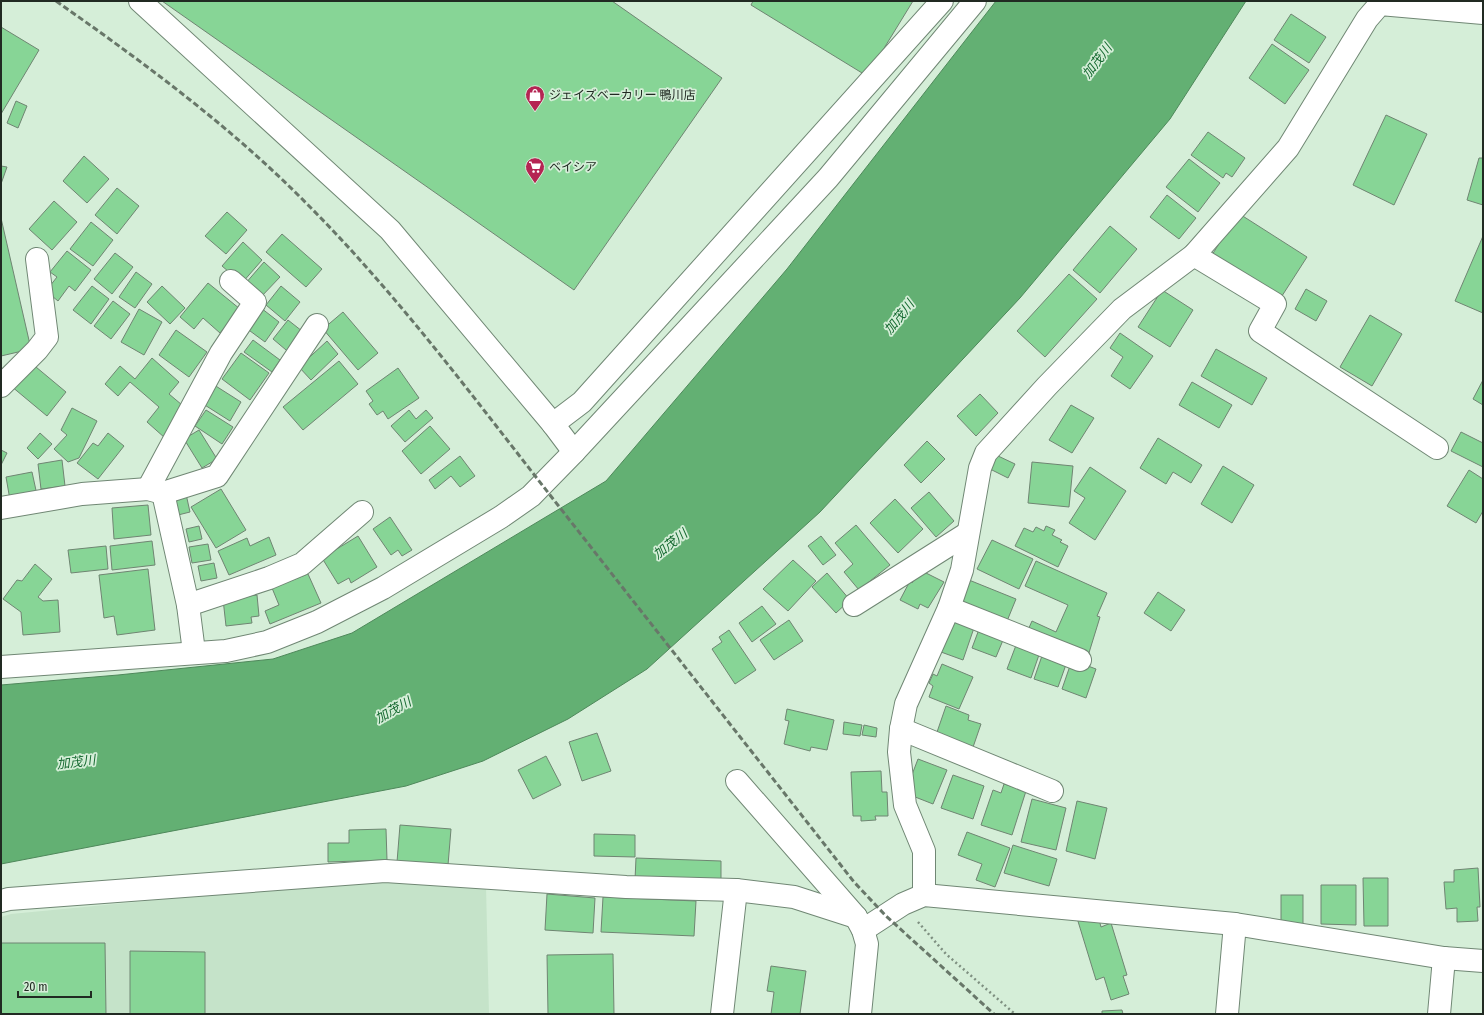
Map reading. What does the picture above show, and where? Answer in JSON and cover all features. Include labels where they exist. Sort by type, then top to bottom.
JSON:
[{"type":"street","points":[[140,1],[390,230],[553,424],[574,452]]},
{"type":"street","points":[[553,424],[582,402],[942,1]]},
{"type":"street","points":[[1,667],[194,652],[226,651],[268,642],[317,622],[383,588],[501,517],[530,496],[574,452],[828,178],[975,1]]},
{"type":"street","points":[[924,895],[924,851],[905,805],[899,752],[901,729],[906,704],[949,608],[962,570],[980,468],[986,453],[1047,386],[1122,309],[1194,255],[1288,148],[1366,18],[1380,4],[1483,13]]},
{"type":"street","points":[[1194,255],[1275,304],[1260,331],[1437,448]]},
{"type":"street","points":[[1,386],[37,350],[47,337],[37,259]]},
{"type":"street","points":[[194,652],[188,605],[156,491],[221,353],[255,302],[232,281]]},
{"type":"street","points":[[1,508],[82,494],[156,491],[217,476],[317,325]]},
{"type":"street","points":[[188,605],[269,578],[302,564],[362,512]]},
{"type":"street","points":[[854,605],[968,533]]},
{"type":"street","points":[[949,608],[1080,660]]},
{"type":"street","points":[[901,729],[1052,791]]},
{"type":"street","points":[[737,781],[859,924],[867,944],[860,1014]]},
{"type":"street","points":[[1,901],[9,898],[385,871],[626,887],[736,890],[794,897],[859,924],[924,895],[1235,924],[1444,958],[1483,962]]},
{"type":"street","points":[[722,1014],[736,890]]},
{"type":"street","points":[[1226,1014],[1235,924]]},
{"type":"street","points":[[1439,1014],[1444,958]]},
{"type":"path","points":[[903,904],[946,954],[1015,1014]]},
{"type":"shaded area","points":[[377,879],[486,886],[489,1014],[1,1014],[1,917],[11,914]]},
{"type":"water","name":"加茂川","points":[[996,1],[1246,1],[1170,119],[1020,298],[820,512],[647,669],[568,719],[483,761],[406,786],[1,864],[1,685],[273,659],[352,633],[606,481],[787,269]]},
{"type":"building","name":"ベイシア","points":[[162,1],[612,1],[722,78],[574,290]]},
{"type":"building","points":[[753,1],[913,1],[867,76],[751,5]]},
{"type":"building","points":[[1291,14],[1326,37],[1309,63],[1274,40]]},
{"type":"building","points":[[1,27],[39,50],[1,114]]},
{"type":"building","points":[[1272,44],[1309,70],[1285,104],[1249,78]]},
{"type":"building","points":[[16,101],[27,106],[18,128],[7,123]]},
{"type":"building","points":[[1386,115],[1427,134],[1394,205],[1353,185]]},
{"type":"building","points":[[1208,132],[1245,158],[1232,177],[1226,173],[1223,178],[1191,155]]},
{"type":"building","points":[[84,156],[109,179],[87,203],[63,181]]},
{"type":"building","points":[[1479,158],[1483,158],[1483,205],[1467,200]]},
{"type":"building","points":[[1189,159],[1220,183],[1198,212],[1166,187]]},
{"type":"building","points":[[1,166],[7,167],[1,184]]},
{"type":"building","points":[[117,188],[139,206],[117,234],[95,215]]},
{"type":"building","points":[[1167,195],[1196,218],[1179,239],[1150,217]]},
{"type":"building","points":[[54,201],[77,222],[52,250],[29,229]]},
{"type":"building","points":[[227,212],[247,230],[226,254],[205,236]]},
{"type":"building","points":[[1238,213],[1307,257],[1280,299],[1212,255]]},
{"type":"building","points":[[1,218],[31,349],[1,356]]},
{"type":"building","points":[[91,222],[113,240],[93,266],[70,249]]},
{"type":"building","points":[[1110,226],[1137,249],[1100,293],[1073,270]]},
{"type":"building","points":[[282,234],[322,269],[306,287],[266,252]]},
{"type":"building","points":[[1483,236],[1483,313],[1455,301]]},
{"type":"building","points":[[243,242],[262,260],[242,283],[222,266]]},
{"type":"building","points":[[67,251],[91,270],[75,291],[69,286],[58,301],[46,291],[57,277],[50,272]]},
{"type":"building","points":[[115,253],[133,267],[112,294],[94,279]]},
{"type":"building","points":[[264,262],[280,277],[260,298],[245,284]]},
{"type":"building","points":[[136,272],[152,284],[135,308],[119,297]]},
{"type":"building","points":[[1069,274],[1097,299],[1045,357],[1017,331]]},
{"type":"building","points":[[208,283],[240,309],[220,333],[203,318],[194,329],[180,317]]},
{"type":"building","points":[[92,286],[109,299],[91,324],[73,310]]},
{"type":"building","points":[[162,286],[185,308],[170,324],[147,302]]},
{"type":"building","points":[[281,286],[300,302],[285,321],[266,305]]},
{"type":"building","points":[[1306,289],[1327,301],[1316,321],[1295,309]]},
{"type":"building","points":[[1162,290],[1193,310],[1170,347],[1138,327]]},
{"type":"building","points":[[113,301],[130,314],[111,339],[94,326]]},
{"type":"building","points":[[261,308],[279,322],[265,342],[246,328]]},
{"type":"building","points":[[139,309],[162,322],[144,355],[121,342]]},
{"type":"building","points":[[343,312],[378,353],[358,370],[323,329]]},
{"type":"building","points":[[1370,315],[1402,334],[1372,386],[1340,367]]},
{"type":"building","points":[[288,320],[307,335],[292,355],[273,339]]},
{"type":"building","points":[[176,330],[207,352],[189,377],[159,355]]},
{"type":"building","points":[[1120,333],[1153,356],[1130,389],[1111,376],[1123,357],[1110,348]]},
{"type":"building","points":[[253,340],[280,360],[272,372],[244,352]]},
{"type":"building","points":[[327,341],[338,354],[311,380],[299,367]]},
{"type":"building","points":[[1216,349],[1267,378],[1252,405],[1201,376]]},
{"type":"building","points":[[241,353],[269,373],[250,400],[222,379]]},
{"type":"building","points":[[152,358],[179,382],[169,394],[188,410],[165,438],[147,422],[159,407],[130,382],[118,396],[105,384],[120,366],[135,379]]},
{"type":"building","points":[[339,361],[358,384],[303,430],[283,407]]},
{"type":"building","points":[[30,362],[66,392],[47,416],[11,386]]},
{"type":"building","points":[[398,368],[419,398],[388,419],[383,411],[377,415],[369,404],[373,401],[366,391]]},
{"type":"building","points":[[1483,380],[1483,405],[1473,399]]},
{"type":"building","points":[[1192,382],[1232,405],[1219,428],[1179,405]]},
{"type":"building","points":[[211,383],[241,402],[230,421],[200,402]]},
{"type":"building","points":[[980,394],[998,413],[976,436],[957,416]]},
{"type":"building","points":[[1071,405],[1094,418],[1072,453],[1049,440]]},
{"type":"building","points":[[72,408],[97,421],[79,458],[68,462],[54,449],[67,435],[61,430]]},
{"type":"building","points":[[206,410],[233,427],[222,444],[195,426]]},
{"type":"building","points":[[409,410],[416,419],[426,410],[433,418],[405,442],[391,426]]},
{"type":"building","points":[[430,426],[450,449],[421,474],[402,451]]},
{"type":"building","points":[[199,430],[217,459],[202,468],[184,439]]},
{"type":"building","points":[[1461,432],[1483,443],[1483,467],[1451,451]]},
{"type":"building","points":[[40,433],[52,444],[38,459],[27,448]]},
{"type":"building","points":[[108,433],[124,446],[98,479],[77,463],[93,443],[98,446]]},
{"type":"building","points":[[1158,438],[1202,465],[1191,483],[1173,472],[1166,484],[1140,468]]},
{"type":"building","points":[[927,441],[945,459],[921,483],[904,465]]},
{"type":"building","points":[[1,450],[7,453],[1,465]]},
{"type":"building","points":[[996,455],[1015,464],[1008,478],[990,469]]},
{"type":"building","points":[[460,456],[475,476],[460,487],[451,476],[435,489],[429,480]]},
{"type":"building","points":[[62,460],[65,486],[41,489],[38,464]]},
{"type":"building","points":[[1032,462],[1073,466],[1069,507],[1028,503]]},
{"type":"building","points":[[1223,466],[1254,485],[1232,523],[1201,504]]},
{"type":"building","points":[[1090,467],[1126,491],[1095,540],[1069,523],[1085,498],[1074,491]]},
{"type":"building","points":[[1469,470],[1483,479],[1483,511],[1476,523],[1447,506]]},
{"type":"building","points":[[32,472],[37,495],[10,500],[6,477]]},
{"type":"building","points":[[221,489],[246,530],[216,548],[191,507]]},
{"type":"building","points":[[929,492],[954,521],[936,537],[911,508]]},
{"type":"building","points":[[186,494],[190,512],[178,515],[168,499]]},
{"type":"building","points":[[895,499],[923,529],[898,553],[870,523]]},
{"type":"building","points":[[148,505],[151,535],[114,539],[112,508]]},
{"type":"building","points":[[390,517],[412,550],[402,556],[398,550],[391,555],[373,529]]},
{"type":"building","points":[[856,525],[890,565],[859,590],[844,572],[853,564],[835,543]]},
{"type":"building","points":[[199,526],[202,539],[189,542],[186,529]]},
{"type":"building","points":[[1046,526],[1055,530],[1052,535],[1062,540],[1060,542],[1068,546],[1058,567],[1015,546],[1024,528],[1033,532],[1036,527],[1044,531]]},
{"type":"building","points":[[358,536],[377,567],[351,583],[349,578],[338,584],[322,558]]},
{"type":"building","points":[[821,536],[836,555],[823,565],[808,546]]},
{"type":"building","points":[[269,537],[276,555],[229,575],[218,551],[247,538],[250,546]]},
{"type":"building","points":[[992,540],[1033,559],[1019,589],[977,569]]},
{"type":"building","points":[[152,541],[155,565],[112,570],[110,546]]},
{"type":"building","points":[[208,544],[211,560],[192,563],[189,547]]},
{"type":"building","points":[[106,546],[108,569],[71,573],[68,550]]},
{"type":"building","points":[[793,560],[816,581],[788,611],[763,589]]},
{"type":"building","points":[[1036,561],[1107,593],[1097,616],[1100,617],[1088,656],[1028,630],[1032,621],[1056,632],[1068,605],[1025,586]]},
{"type":"building","points":[[214,563],[217,578],[201,581],[198,566]]},
{"type":"building","points":[[35,564],[52,579],[38,597],[43,601],[58,600],[60,632],[23,635],[21,612],[3,599],[17,580],[22,581]]},
{"type":"building","points":[[148,569],[155,630],[117,635],[114,616],[104,618],[99,575]]},
{"type":"building","points":[[922,571],[944,582],[928,608],[920,604],[918,609],[900,600],[910,581],[912,583],[916,577],[918,578]]},
{"type":"building","points":[[827,573],[850,600],[836,613],[812,587]]},
{"type":"building","points":[[308,574],[321,603],[270,624],[265,611],[279,605],[272,588]]},
{"type":"building","points":[[964,578],[1016,599],[1005,626],[959,607]]},
{"type":"building","points":[[1158,592],[1185,610],[1171,631],[1144,613]]},
{"type":"building","points":[[257,595],[259,616],[251,617],[252,623],[226,626],[223,599]]},
{"type":"building","points":[[762,606],[776,624],[752,642],[739,623]]},
{"type":"building","points":[[954,615],[976,622],[963,660],[941,652]]},
{"type":"building","points":[[789,620],[803,641],[774,660],[760,640]]},
{"type":"building","points":[[981,624],[1006,633],[996,657],[972,648]]},
{"type":"building","points":[[729,630],[756,670],[735,684],[712,649],[722,642],[719,637]]},
{"type":"building","points":[[1018,640],[1041,649],[1031,678],[1007,669]]},
{"type":"building","points":[[1044,650],[1068,659],[1058,687],[1034,679]]},
{"type":"building","points":[[1072,660],[1096,669],[1086,698],[1062,689]]},
{"type":"building","points":[[942,664],[973,677],[959,709],[929,697],[933,686],[929,683],[933,674],[937,676]]},
{"type":"building","points":[[946,706],[969,715],[968,720],[981,724],[971,753],[936,735]]},
{"type":"building","points":[[787,709],[834,720],[827,750],[811,747],[810,751],[784,744],[789,721],[785,720]]},
{"type":"building","points":[[844,722],[862,725],[860,736],[843,734]]},
{"type":"building","points":[[864,725],[877,728],[876,737],[862,735]]},
{"type":"building","points":[[597,733],[611,771],[582,781],[569,742]]},
{"type":"building","points":[[546,756],[561,785],[533,799],[518,770]]},
{"type":"building","points":[[918,759],[947,770],[933,804],[905,793]]},
{"type":"building","points":[[881,771],[882,792],[887,792],[888,816],[875,816],[876,820],[861,821],[861,816],[853,816],[851,772]]},
{"type":"building","points":[[953,775],[984,786],[973,819],[941,808]]},
{"type":"building","points":[[1004,784],[1026,791],[1012,835],[981,825],[993,790],[1001,793]]},
{"type":"building","points":[[1032,799],[1066,808],[1056,850],[1021,842]]},
{"type":"building","points":[[1077,801],[1107,808],[1095,859],[1066,851]]},
{"type":"building","points":[[400,825],[451,829],[448,865],[397,862]]},
{"type":"building","points":[[386,829],[387,860],[328,862],[328,843],[349,843],[349,830]]},
{"type":"building","points":[[967,832],[1010,848],[995,887],[976,880],[982,864],[958,855]]},
{"type":"building","points":[[594,834],[635,835],[635,857],[594,856]]},
{"type":"building","points":[[1013,845],[1057,859],[1049,886],[1004,873]]},
{"type":"building","points":[[636,858],[721,861],[721,883],[635,880]]},
{"type":"building","points":[[1478,868],[1480,907],[1477,907],[1478,921],[1457,922],[1457,908],[1446,909],[1444,882],[1454,882],[1454,870]]},
{"type":"building","points":[[1363,878],[1388,878],[1388,926],[1364,926]]},
{"type":"building","points":[[1321,885],[1356,885],[1356,925],[1321,924]]},
{"type":"building","points":[[547,894],[595,898],[593,933],[545,930]]},
{"type":"building","points":[[1281,895],[1303,895],[1303,926],[1281,926]]},
{"type":"building","points":[[603,897],[696,901],[694,936],[601,932]]},
{"type":"building","points":[[1097,912],[1101,927],[1111,923],[1127,975],[1123,976],[1129,994],[1111,1000],[1104,977],[1096,980],[1077,918]]},
{"type":"building","points":[[1,943],[105,943],[106,1014],[1,1014]]},
{"type":"building","points":[[130,951],[205,952],[205,1014],[130,1014]]},
{"type":"building","points":[[613,954],[614,1014],[548,1014],[547,955]]},
{"type":"building","points":[[771,966],[806,971],[800,1014],[771,1014],[774,992],[767,991]]},
{"type":"building","points":[[1122,1010],[1123,1014],[1102,1014],[1102,1011]]},
{"type":"railway","points":[[56,1],[123,49],[221,125],[282,180],[344,243],[375,277],[464,385],[854,882],[886,916],[994,1014]]},
{"type":"place","name":"ジェイズベーカリー 鴨川店","points":[[535,112]]},
{"type":"place","name":"ベイシア","points":[[535,184]]}]
